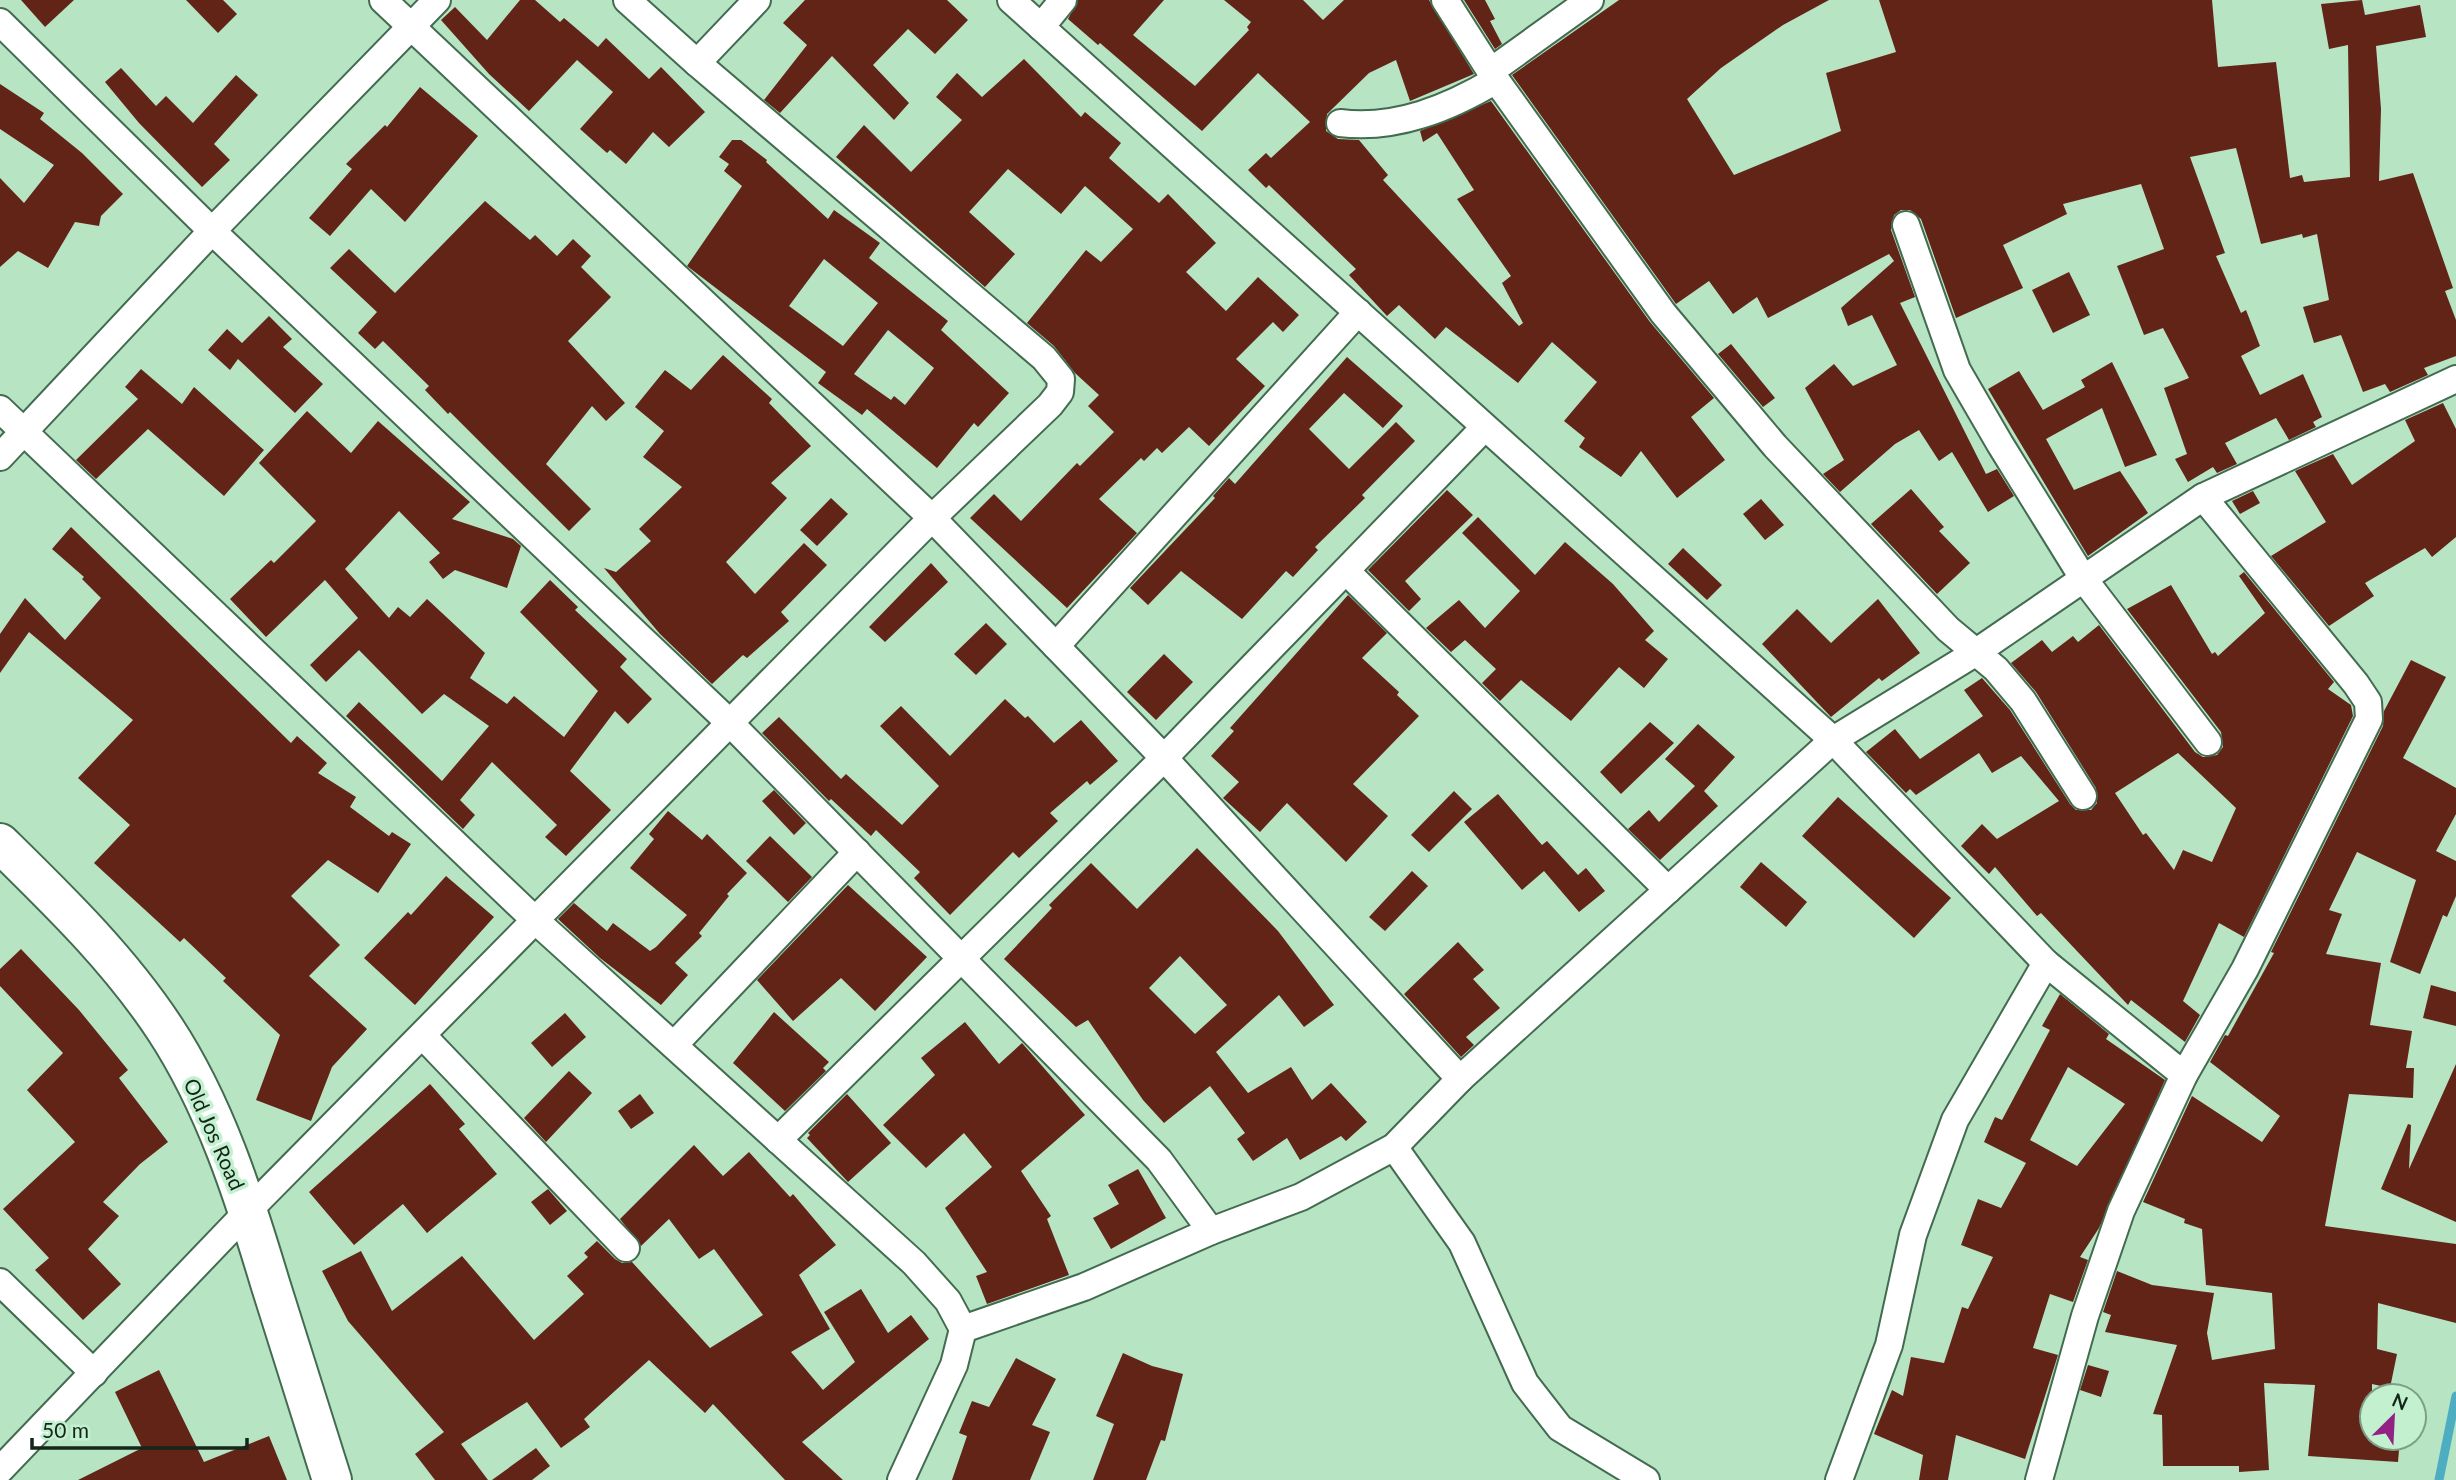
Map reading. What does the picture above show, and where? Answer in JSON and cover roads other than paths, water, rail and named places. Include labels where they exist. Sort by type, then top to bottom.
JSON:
[{"type":"main road","name":"Old Jos Road","points":[[0,843],[76,917],[166,1030],[209,1111],[248,1210],[332,1480]]},
{"type":"street","points":[[383,0],[932,519],[1164,758],[1460,1079]]},
{"type":"street","points":[[0,457],[212,231],[437,0]]},
{"type":"street","points":[[0,1469],[248,1210],[1060,392],[1061,379],[1044,358],[697,63],[627,0]]},
{"type":"street","points":[[697,63],[757,0]]},
{"type":"street","points":[[1012,0],[1833,740],[2046,963],[2184,1075]]},
{"type":"street","points":[[1041,27],[1063,0]]},
{"type":"street","points":[[1445,0],[1494,76],[1663,313],[1775,446],[1948,629],[1996,669],[2023,701],[2083,796]]},
{"type":"street","points":[[1340,123],[1367,126],[1458,103],[1590,0]]},
{"type":"street","points":[[0,22],[212,231],[730,723],[1159,1160],[1211,1231]]},
{"type":"street","points":[[1906,225],[1957,370],[2083,578],[2208,742]]},
{"type":"street","points":[[1056,646],[1358,312]]},
{"type":"street","points":[[963,1329],[1084,1287],[1211,1231],[1301,1197],[1394,1147],[1460,1079],[1833,740],[1975,653],[2203,497],[2456,379]]},
{"type":"street","points":[[0,410],[536,921],[914,1263],[948,1301],[963,1329],[954,1365],[901,1480]]},
{"type":"street","points":[[778,1140],[1164,758],[1485,428]]},
{"type":"street","points":[[2039,1480],[2085,1316],[2120,1210],[2184,1075],[2245,969],[2369,719],[2368,702],[2356,684],[2203,497]]},
{"type":"street","points":[[1346,571],[1668,890]]},
{"type":"street","points":[[674,1045],[857,852]]},
{"type":"street","points":[[1839,1480],[1889,1345],[1913,1235],[1955,1120],[2046,963]]},
{"type":"street","points":[[423,1036],[626,1248]]},
{"type":"street","points":[[1394,1147],[1462,1243],[1500,1331],[1532,1392],[1560,1428],[1646,1480]]},
{"type":"street","points":[[0,1282],[94,1373]]},
{"type":"waterway","points":[[2439,1480],[2456,1396]]}]
